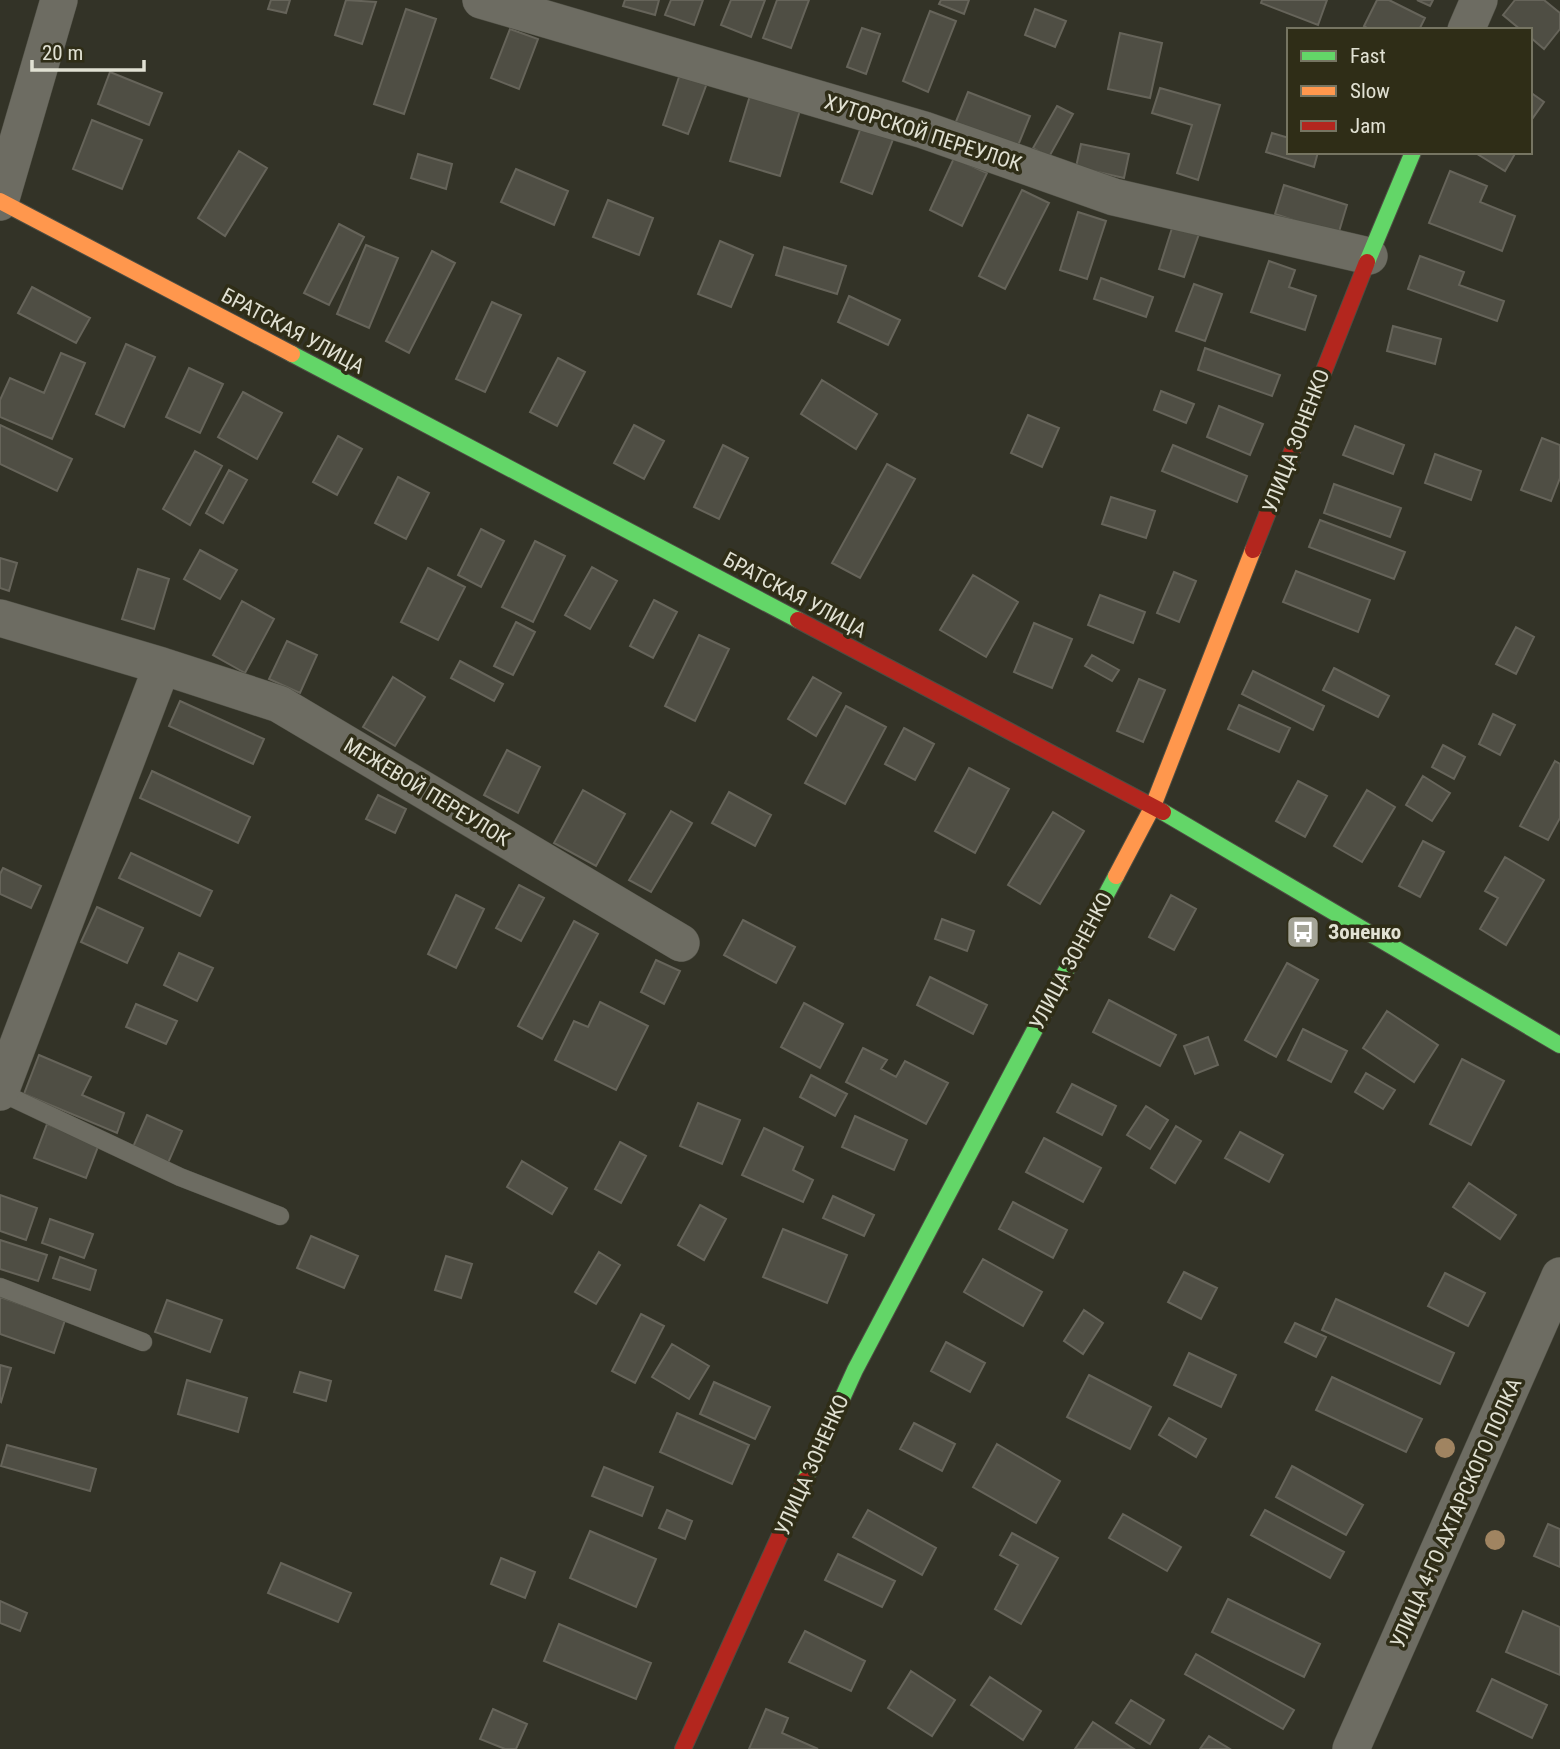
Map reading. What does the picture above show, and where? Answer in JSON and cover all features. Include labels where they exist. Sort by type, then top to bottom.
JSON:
[{"type":"street","points":[[0,201],[59,0]]},
{"type":"street","name":"ХУТОРСКОЙ ПЕРЕУЛОК","points":[[481,0],[924,130],[1114,197],[1368,256]]},
{"type":"street","points":[[1467,28],[1479,0]]},
{"type":"street","name":"УЛИЦА ЗОНЕНКО","points":[[683,1749],[855,1370],[1153,806],[1368,256],[1412,154]]},
{"type":"street","name":"БРАТСКАЯ УЛИЦА","points":[[0,201],[1153,806],[1560,1045]]},
{"type":"street","name":"МЕЖЕВОЙ ПЕРЕУЛОК","points":[[0,618],[279,704],[681,943]]},
{"type":"street","points":[[0,1092],[162,666]]},
{"type":"street","name":"УЛИЦА 4-ГО АХТАРСКОГО ПОЛКА","points":[[1351,1749],[1560,1276]]},
{"type":"lane","points":[[0,1092],[180,1177],[280,1216]]},
{"type":"lane","points":[[0,1287],[143,1342]]},
{"type":"building","points":[[271,0],[290,0],[286,13],[268,9]]},
{"type":"building","points":[[346,0],[376,2],[362,44],[335,35]]},
{"type":"building","points":[[625,0],[659,0],[655,15],[623,6]]},
{"type":"building","points":[[671,0],[703,0],[694,25],[665,15]]},
{"type":"building","points":[[731,0],[765,0],[751,37],[721,25]]},
{"type":"building","points":[[777,0],[809,0],[791,48],[763,38]]},
{"type":"building","points":[[941,0],[969,0],[964,14],[939,4]]},
{"type":"building","points":[[1262,0],[1327,0],[1318,25],[1261,3]]},
{"type":"building","points":[[1377,0],[1389,0],[1425,18],[1420,28],[1364,26]]},
{"type":"building","points":[[1417,0],[1433,0],[1430,6]]},
{"type":"building","points":[[1515,0],[1544,0],[1560,13],[1560,29],[1544,49],[1532,39],[1532,28],[1519,28],[1503,15]]},
{"type":"building","points":[[406,9],[436,19],[404,114],[374,104]]},
{"type":"building","points":[[1035,9],[1066,21],[1055,47],[1025,35]]},
{"type":"building","points":[[930,11],[956,21],[928,92],[903,81]]},
{"type":"building","points":[[862,28],[880,34],[866,74],[847,67]]},
{"type":"building","points":[[510,29],[538,39],[519,89],[491,78]]},
{"type":"building","points":[[1120,33],[1162,43],[1150,98],[1108,89]]},
{"type":"building","points":[[110,72],[162,93],[149,125],[98,104]]},
{"type":"building","points":[[680,74],[707,83],[688,134],[663,125]]},
{"type":"building","points":[[1160,88],[1220,105],[1198,180],[1177,173],[1192,125],[1152,113]]},
{"type":"building","points":[[752,89],[802,104],[780,176],[730,161]]},
{"type":"building","points":[[968,92],[1030,116],[1017,148],[955,124]]},
{"type":"building","points":[[1532,93],[1544,102],[1532,119]]},
{"type":"building","points":[[1057,106],[1073,114],[1049,157],[1033,148]]},
{"type":"building","points":[[92,120],[142,140],[122,189],[73,169]]},
{"type":"building","points":[[863,122],[895,134],[872,194],[841,182]]},
{"type":"building","points":[[1272,133],[1287,137],[1287,154],[1317,154],[1314,167],[1266,152]]},
{"type":"building","points":[[1081,144],[1129,154],[1124,178],[1076,167]]},
{"type":"building","points":[[239,151],[267,168],[225,236],[198,218]]},
{"type":"building","points":[[418,154],[452,164],[446,189],[411,178]]},
{"type":"building","points":[[1477,154],[1515,154],[1505,171]]},
{"type":"building","points":[[954,158],[987,173],[962,226],[930,210]]},
{"type":"building","points":[[516,169],[568,191],[554,225],[501,202]]},
{"type":"building","points":[[1450,171],[1487,186],[1480,202],[1515,216],[1502,251],[1429,223]]},
{"type":"building","points":[[1284,185],[1347,205],[1338,235],[1275,214]]},
{"type":"building","points":[[1022,190],[1049,203],[1005,289],[979,276]]},
{"type":"building","points":[[608,200],[653,218],[639,255],[593,237]]},
{"type":"building","points":[[1078,212],[1106,221],[1087,279],[1060,270]]},
{"type":"building","points":[[1174,222],[1200,231],[1184,277],[1159,269]]},
{"type":"building","points":[[339,224],[364,237],[329,305],[304,293]]},
{"type":"building","points":[[720,241],[753,255],[731,307],[698,294]]},
{"type":"building","points":[[366,245],[398,258],[369,328],[337,314]]},
{"type":"building","points":[[784,247],[846,266],[837,294],[776,275]]},
{"type":"building","points":[[432,251],[455,263],[409,353],[386,341]]},
{"type":"building","points":[[1420,256],[1464,272],[1459,285],[1504,301],[1497,321],[1408,289]]},
{"type":"building","points":[[1269,261],[1295,270],[1289,287],[1316,296],[1305,330],[1251,312]]},
{"type":"building","points":[[1101,278],[1153,297],[1146,317],[1094,299]]},
{"type":"building","points":[[1194,284],[1222,294],[1205,341],[1176,331]]},
{"type":"building","points":[[32,287],[90,318],[76,343],[18,313]]},
{"type":"building","points":[[849,296],[900,320],[888,345],[838,322]]},
{"type":"building","points":[[492,302],[521,315],[485,392],[456,379]]},
{"type":"building","points":[[1393,326],[1441,339],[1435,364],[1387,351]]},
{"type":"building","points":[[126,344],[155,357],[124,427],[96,414]]},
{"type":"building","points":[[1205,348],[1280,375],[1272,396],[1198,370]]},
{"type":"building","points":[[61,353],[85,363],[52,439],[0,417],[0,400],[10,378],[44,393]]},
{"type":"building","points":[[558,358],[585,372],[557,426],[530,412]]},
{"type":"building","points":[[189,368],[223,384],[200,433],[166,417]]},
{"type":"building","points":[[822,380],[877,414],[856,449],[801,414]]},
{"type":"building","points":[[1161,391],[1194,404],[1186,423],[1154,410]]},
{"type":"building","points":[[243,392],[282,413],[257,459],[218,437]]},
{"type":"building","points":[[1219,406],[1263,424],[1250,455],[1207,437]]},
{"type":"building","points":[[1028,415],[1059,428],[1042,467],[1011,453]]},
{"type":"building","points":[[0,425],[72,459],[57,491],[0,464]]},
{"type":"building","points":[[634,425],[664,441],[644,479],[614,463]]},
{"type":"building","points":[[1355,426],[1404,445],[1393,474],[1343,455]]},
{"type":"building","points":[[338,436],[362,449],[337,495],[313,482]]},
{"type":"building","points":[[1542,438],[1560,445],[1560,478],[1551,501],[1521,490]]},
{"type":"building","points":[[723,445],[748,458],[719,519],[694,507]]},
{"type":"building","points":[[1173,445],[1247,476],[1237,502],[1162,471]]},
{"type":"building","points":[[195,451],[222,466],[190,525],[163,509]]},
{"type":"building","points":[[1435,454],[1481,471],[1471,500],[1425,483]]},
{"type":"building","points":[[887,464],[915,479],[860,578],[832,563]]},
{"type":"building","points":[[229,470],[247,480],[223,523],[206,513]]},
{"type":"building","points":[[398,477],[429,493],[406,539],[375,523]]},
{"type":"building","points":[[1334,484],[1401,508],[1390,537],[1324,513]]},
{"type":"building","points":[[1111,497],[1155,511],[1146,538],[1102,524]]},
{"type":"building","points":[[1320,520],[1405,552],[1394,579],[1309,547]]},
{"type":"building","points":[[481,529],[504,541],[481,587],[458,575]]},
{"type":"building","points":[[535,541],[565,556],[533,622],[502,607]]},
{"type":"building","points":[[200,550],[237,570],[220,599],[184,579]]},
{"type":"building","points":[[0,558],[17,563],[9,591],[0,588]]},
{"type":"building","points":[[592,567],[617,581],[590,629],[565,615]]},
{"type":"building","points":[[428,568],[465,587],[438,640],[401,622]]},
{"type":"building","points":[[138,569],[169,579],[154,629],[122,619]]},
{"type":"building","points":[[1296,571],[1370,600],[1358,632],[1283,602]]},
{"type":"building","points":[[1174,572],[1196,581],[1179,622],[1157,613]]},
{"type":"building","points":[[973,575],[1018,602],[986,657],[940,630]]},
{"type":"building","points":[[1100,595],[1145,612],[1133,643],[1088,625]]},
{"type":"building","points":[[654,600],[677,612],[653,658],[630,646]]},
{"type":"building","points":[[242,601],[274,619],[245,673],[213,655]]},
{"type":"building","points":[[516,622],[535,632],[513,675],[494,666]]},
{"type":"building","points":[[1034,623],[1072,639],[1052,688],[1014,672]]},
{"type":"building","points":[[1516,627],[1534,637],[1516,674],[1496,664]]},
{"type":"building","points":[[699,635],[729,649],[695,721],[665,706]]},
{"type":"building","points":[[287,641],[317,655],[300,693],[269,679]]},
{"type":"building","points":[[1092,655],[1119,670],[1112,681],[1085,666]]},
{"type":"building","points":[[460,661],[503,684],[494,701],[451,678]]},
{"type":"building","points":[[1334,668],[1389,696],[1378,717],[1323,690]]},
{"type":"building","points":[[1253,671],[1324,706],[1313,730],[1242,694]]},
{"type":"building","points":[[393,677],[425,697],[395,746],[363,727]]},
{"type":"building","points":[[813,677],[841,693],[816,736],[788,719]]},
{"type":"building","points":[[1139,679],[1165,690],[1143,742],[1117,731]]},
{"type":"building","points":[[180,701],[264,739],[253,764],[169,726]]},
{"type":"building","points":[[1239,705],[1290,728],[1279,752],[1228,729]]},
{"type":"building","points":[[846,706],[886,727],[845,804],[805,783]]},
{"type":"building","points":[[1493,714],[1515,725],[1500,755],[1479,744]]},
{"type":"building","points":[[904,728],[934,744],[915,780],[885,764]]},
{"type":"building","points":[[1443,745],[1465,757],[1454,779],[1432,767]]},
{"type":"building","points":[[507,750],[540,767],[518,813],[484,795]]},
{"type":"building","points":[[1555,761],[1560,764],[1560,818],[1548,840],[1520,826]]},
{"type":"building","points":[[969,768],[1009,789],[975,853],[935,831]]},
{"type":"building","points":[[152,771],[250,817],[238,843],[140,798]]},
{"type":"building","points":[[1423,776],[1450,793],[1432,821],[1406,805]]},
{"type":"building","points":[[1298,781],[1327,796],[1305,837],[1276,821]]},
{"type":"building","points":[[583,790],[625,814],[596,866],[554,843]]},
{"type":"building","points":[[1367,790],[1395,807],[1362,862],[1334,846]]},
{"type":"building","points":[[729,792],[771,815],[755,846],[712,823]]},
{"type":"building","points":[[378,795],[406,809],[395,833],[366,819]]},
{"type":"building","points":[[671,811],[692,823],[651,892],[629,880]]},
{"type":"building","points":[[1053,812],[1084,831],[1040,904],[1008,885]]},
{"type":"building","points":[[1423,841],[1444,852],[1420,897],[1399,886]]},
{"type":"building","points":[[131,853],[212,891],[200,916],[119,878]]},
{"type":"building","points":[[1505,857],[1544,880],[1506,945],[1480,929],[1498,898],[1485,891]]},
{"type":"building","points":[[3,868],[41,886],[31,908],[0,894],[0,874]]},
{"type":"building","points":[[519,885],[544,898],[521,941],[496,928]]},
{"type":"building","points":[[456,895],[484,909],[456,968],[428,954]]},
{"type":"building","points":[[1171,895],[1196,909],[1174,950],[1149,937]]},
{"type":"building","points":[[97,907],[143,928],[127,963],[81,942]]},
{"type":"building","points":[[942,919],[974,931],[967,951],[935,939]]},
{"type":"building","points":[[743,920],[795,947],[776,983],[724,955]]},
{"type":"building","points":[[574,921],[598,934],[542,1039],[518,1026]]},
{"type":"building","points":[[179,953],[213,968],[197,1001],[164,985]]},
{"type":"building","points":[[656,960],[680,971],[664,1004],[641,992]]},
{"type":"building","points":[[1287,963],[1318,980],[1276,1057],[1245,1040]]},
{"type":"building","points":[[930,977],[987,1005],[973,1034],[917,1005]]},
{"type":"building","points":[[1109,1000],[1176,1035],[1160,1066],[1093,1032]]},
{"type":"building","points":[[600,1002],[648,1026],[616,1090],[555,1060],[574,1021],[588,1027]]},
{"type":"building","points":[[804,1003],[843,1024],[820,1068],[781,1047]]},
{"type":"building","points":[[136,1004],[177,1021],[166,1044],[126,1027]]},
{"type":"building","points":[[1387,1011],[1438,1045],[1414,1082],[1363,1048]]},
{"type":"building","points":[[1303,1029],[1347,1051],[1331,1082],[1288,1060]]},
{"type":"building","points":[[1208,1037],[1218,1065],[1195,1074],[1184,1046]]},
{"type":"building","points":[[863,1048],[887,1060],[881,1069],[896,1077],[905,1061],[948,1083],[926,1124],[846,1082]]},
{"type":"building","points":[[39,1055],[91,1077],[82,1095],[124,1113],[117,1133],[24,1094]]},
{"type":"building","points":[[1462,1059],[1504,1081],[1471,1145],[1430,1124]]},
{"type":"building","points":[[1366,1073],[1395,1090],[1383,1109],[1355,1092]]},
{"type":"building","points":[[811,1075],[847,1094],[835,1116],[800,1097]]},
{"type":"building","points":[[1072,1084],[1116,1106],[1102,1135],[1057,1112]]},
{"type":"building","points":[[698,1103],[740,1120],[722,1164],[680,1146]]},
{"type":"building","points":[[1146,1106],[1168,1120],[1150,1149],[1127,1135]]},
{"type":"building","points":[[147,1115],[182,1131],[168,1163],[133,1147]]},
{"type":"building","points":[[855,1116],[907,1140],[894,1170],[842,1147]]},
{"type":"building","points":[[47,1124],[99,1144],[86,1178],[34,1158]]},
{"type":"building","points":[[1176,1126],[1201,1141],[1175,1183],[1151,1168]]},
{"type":"building","points":[[764,1128],[803,1147],[793,1170],[813,1180],[803,1202],[742,1175]]},
{"type":"building","points":[[1240,1132],[1283,1155],[1269,1182],[1225,1158]]},
{"type":"building","points":[[1044,1138],[1101,1168],[1083,1202],[1026,1172]]},
{"type":"building","points":[[620,1142],[646,1156],[621,1203],[595,1189]]},
{"type":"building","points":[[522,1161],[567,1188],[552,1214],[507,1187]]},
{"type":"building","points":[[1469,1183],[1516,1215],[1500,1239],[1453,1207]]},
{"type":"building","points":[[0,1195],[37,1208],[26,1240],[0,1231]]},
{"type":"building","points":[[833,1196],[874,1215],[864,1236],[823,1218]]},
{"type":"building","points":[[1013,1202],[1067,1230],[1053,1258],[999,1229]]},
{"type":"building","points":[[700,1205],[726,1219],[704,1260],[678,1245]]},
{"type":"building","points":[[50,1219],[93,1234],[84,1258],[42,1243]]},
{"type":"building","points":[[783,1229],[847,1255],[827,1303],[763,1277]]},
{"type":"building","points":[[311,1236],[358,1256],[344,1288],[297,1268]]},
{"type":"building","points":[[0,1240],[47,1255],[38,1281],[0,1269]]},
{"type":"building","points":[[599,1252],[620,1265],[596,1304],[575,1292]]},
{"type":"building","points":[[446,1256],[472,1264],[461,1298],[435,1290]]},
{"type":"building","points":[[60,1257],[96,1270],[90,1290],[53,1278]]},
{"type":"building","points":[[983,1259],[1042,1292],[1023,1326],[964,1292]]},
{"type":"building","points":[[1184,1272],[1217,1288],[1201,1319],[1168,1302]]},
{"type":"building","points":[[1445,1273],[1485,1293],[1468,1326],[1428,1306]]},
{"type":"building","points":[[0,1297],[65,1320],[54,1353],[0,1334]]},
{"type":"building","points":[[1336,1299],[1454,1353],[1440,1384],[1322,1330]]},
{"type":"building","points":[[167,1300],[222,1320],[210,1352],[155,1332]]},
{"type":"building","points":[[1084,1310],[1103,1323],[1083,1354],[1064,1341]]},
{"type":"building","points":[[641,1314],[664,1326],[635,1383],[612,1371]]},
{"type":"building","points":[[1295,1323],[1326,1337],[1316,1357],[1285,1342]]},
{"type":"building","points":[[946,1342],[985,1363],[970,1392],[931,1371]]},
{"type":"building","points":[[672,1344],[709,1366],[689,1399],[652,1377]]},
{"type":"building","points":[[1189,1353],[1236,1375],[1221,1407],[1174,1385]]},
{"type":"building","points":[[0,1365],[11,1368],[1,1402],[0,1401]]},
{"type":"building","points":[[300,1372],[331,1381],[326,1401],[294,1392]]},
{"type":"building","points":[[1089,1375],[1151,1407],[1130,1449],[1067,1417]]},
{"type":"building","points":[[1332,1377],[1422,1419],[1406,1452],[1316,1410]]},
{"type":"building","points":[[187,1380],[247,1398],[238,1432],[178,1414]]},
{"type":"building","points":[[714,1382],[770,1407],[755,1439],[700,1414]]},
{"type":"building","points":[[677,1413],[749,1445],[732,1484],[660,1452]]},
{"type":"building","points":[[1169,1418],[1206,1439],[1196,1457],[1159,1435]]},
{"type":"building","points":[[914,1423],[955,1444],[942,1471],[900,1449]]},
{"type":"building","points":[[997,1444],[1060,1481],[1036,1523],[973,1487]]},
{"type":"building","points":[[7,1445],[96,1469],[90,1491],[1,1466]]},
{"type":"building","points":[[1292,1466],[1363,1505],[1346,1535],[1276,1497]]},
{"type":"building","points":[[604,1467],[653,1487],[642,1516],[592,1496]]},
{"type":"building","points":[[667,1510],[692,1521],[685,1539],[659,1528]]},
{"type":"building","points":[[868,1510],[936,1548],[922,1575],[853,1537]]},
{"type":"building","points":[[1265,1510],[1344,1552],[1330,1578],[1251,1535]]},
{"type":"building","points":[[1123,1514],[1181,1547],[1167,1571],[1109,1538]]},
{"type":"building","points":[[1548,1524],[1560,1529],[1560,1567],[1534,1556]]},
{"type":"building","points":[[590,1531],[656,1559],[636,1607],[570,1578]]},
{"type":"building","points":[[1012,1533],[1058,1558],[1021,1624],[995,1609],[1018,1565],[1000,1555]]},
{"type":"building","points":[[838,1554],[895,1581],[882,1607],[825,1580]]},
{"type":"building","points":[[501,1558],[535,1572],[525,1598],[491,1584]]},
{"type":"building","points":[[281,1563],[351,1593],[338,1622],[268,1593]]},
{"type":"building","points":[[1228,1599],[1320,1644],[1304,1677],[1212,1632]]},
{"type":"building","points":[[0,1601],[27,1613],[20,1631],[0,1623]]},
{"type":"building","points":[[1523,1611],[1560,1627],[1560,1675],[1506,1652]]},
{"type":"building","points":[[559,1624],[651,1663],[636,1699],[544,1661]]},
{"type":"building","points":[[805,1631],[865,1661],[851,1691],[789,1662]]},
{"type":"building","points":[[1196,1654],[1294,1710],[1283,1729],[1185,1674]]},
{"type":"building","points":[[911,1671],[955,1700],[932,1736],[888,1708]]},
{"type":"building","points":[[990,1677],[1041,1711],[1023,1740],[971,1705]]},
{"type":"building","points":[[1492,1679],[1547,1705],[1532,1738],[1477,1711]]},
{"type":"building","points":[[1131,1700],[1164,1720],[1150,1744],[1116,1723]]},
{"type":"building","points":[[493,1709],[527,1724],[516,1749],[505,1749],[480,1739]]},
{"type":"building","points":[[766,1709],[788,1718],[782,1733],[818,1749],[749,1749]]},
{"type":"building","points":[[1093,1722],[1134,1749],[1075,1749]]},
{"type":"building","points":[[1209,1736],[1230,1749],[1200,1749]]},
{"type":"traffic: fast","points":[[1367,262],[1412,154]]},
{"type":"traffic: fast","points":[[292,354],[798,620]]},
{"type":"traffic: fast","points":[[1163,812],[1560,1045]]},
{"type":"traffic: fast","points":[[805,1480],[855,1370],[1116,876]]},
{"type":"traffic: slow","points":[[0,201],[292,354]]},
{"type":"traffic: slow","points":[[1116,876],[1153,806],[1253,550]]},
{"type":"traffic: jam","points":[[1253,550],[1367,262]]},
{"type":"traffic: jam","points":[[798,620],[1163,812]]},
{"type":"traffic: jam","points":[[683,1749],[805,1480]]},
{"type":"place","name":"Зоненко","points":[[1303,932]]}]
